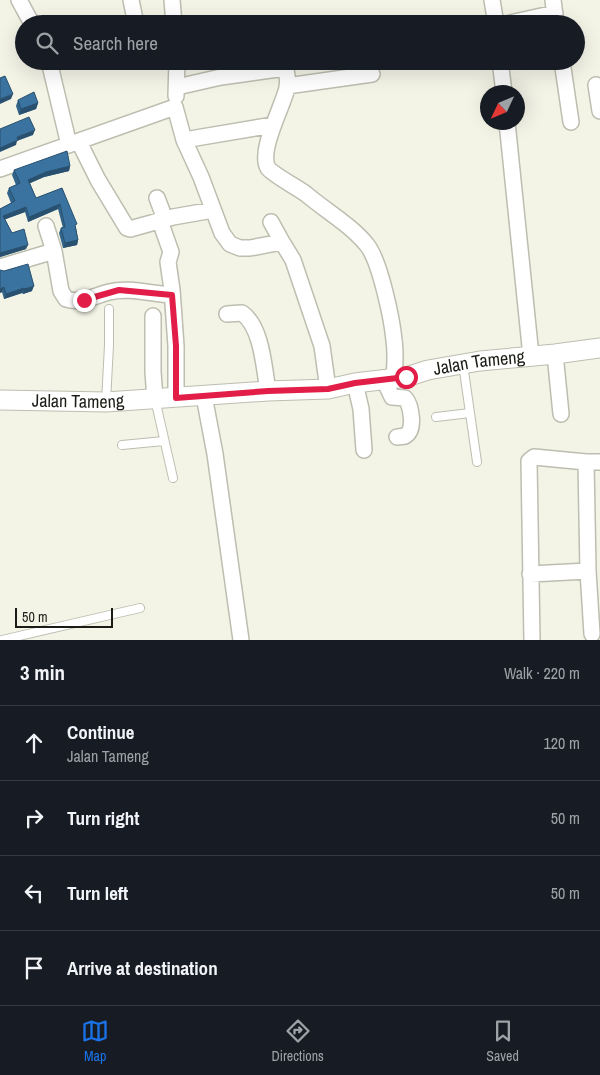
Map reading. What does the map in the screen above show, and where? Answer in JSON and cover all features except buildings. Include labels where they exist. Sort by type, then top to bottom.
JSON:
[{"type":"street","points":[[19,0],[27,15]]},
{"type":"street","points":[[131,0],[134,15]]},
{"type":"street","points":[[172,0],[173,15]]},
{"type":"street","points":[[492,0],[494,15]]},
{"type":"street","points":[[543,15],[555,12]]},
{"type":"street","points":[[52,70],[74,143],[127,228],[213,210]]},
{"type":"street","points":[[177,70],[175,107],[184,140],[201,177],[222,234],[235,247],[250,248],[282,242]]},
{"type":"street","points":[[177,87],[255,70]]},
{"type":"street","points":[[285,70],[287,86],[272,125],[266,160],[268,168],[275,175],[299,189],[344,223],[367,245],[375,258],[394,340],[389,379],[392,397],[405,398],[408,403],[411,425],[410,431],[405,436],[397,437]]},
{"type":"street","points":[[501,70],[503,85]]},
{"type":"street","points":[[563,70],[571,122]]},
{"type":"street","points":[[287,86],[372,74]]},
{"type":"street","points":[[596,85],[600,111]]},
{"type":"street","points":[[0,169],[175,107]]},
{"type":"street","points":[[184,140],[272,125]]},
{"type":"street","points":[[508,130],[531,356]]},
{"type":"street","points":[[157,198],[171,247],[171,256],[168,262],[176,346],[176,398]]},
{"type":"street","points":[[271,222],[293,260],[322,349],[328,389]]},
{"type":"street","points":[[46,226],[54,251],[62,291],[66,299],[84,300],[119,290],[172,295]]},
{"type":"street","points":[[0,267],[54,251]]},
{"type":"street","points":[[227,314],[242,313],[251,320],[257,336],[268,391]]},
{"type":"street","points":[[153,316],[155,399]]},
{"type":"street","name":"Jalan Tameng","points":[[0,400],[106,402],[268,391],[328,389],[507,357],[555,354],[600,348]]},
{"type":"street","points":[[555,354],[561,414]]},
{"type":"street","points":[[355,383],[361,409],[364,450]]},
{"type":"street","points":[[204,396],[215,454],[241,640]]},
{"type":"street","points":[[532,640],[529,461],[534,458],[593,462],[588,572],[592,634]]},
{"type":"street","points":[[530,574],[588,572]]},
{"type":"lane","points":[[106,402],[110,345],[109,308]]},
{"type":"lane","points":[[463,364],[477,462]]},
{"type":"lane","points":[[155,399],[173,478]]},
{"type":"lane","points":[[436,417],[470,413]]},
{"type":"lane","points":[[122,445],[164,441]]},
{"type":"lane","points":[[2,640],[140,608]]},
{"type":"route","points":[[84,300],[119,290],[172,295],[176,346],[176,398],[268,391],[328,389],[355,383],[406,377]]}]
